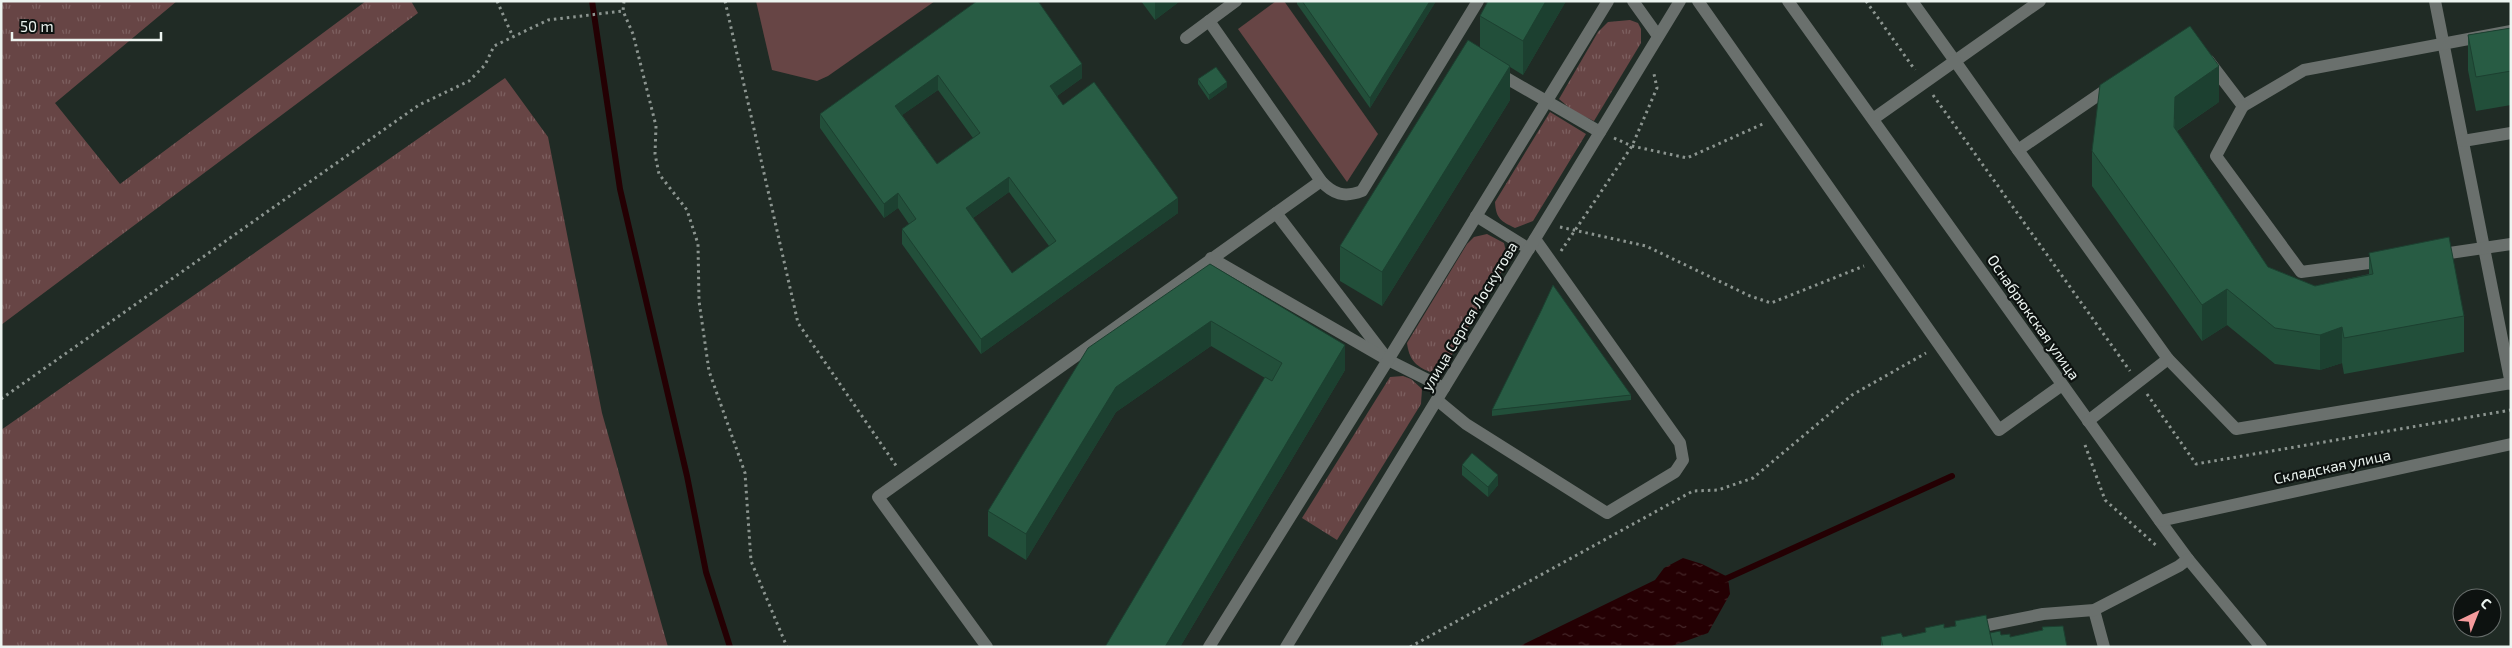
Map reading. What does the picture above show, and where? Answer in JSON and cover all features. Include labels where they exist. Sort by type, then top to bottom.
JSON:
[{"type":"street","points":[[1186,38],[1236,1]]},
{"type":"street","points":[[1209,21],[1321,181],[1330,190],[1349,196],[1362,191],[1454,49],[1478,1]]},
{"type":"street","points":[[1209,647],[1608,1]]},
{"type":"street","points":[[1633,1],[1658,36]]},
{"type":"street","name":"улица Сергея Лоскутова","points":[[1286,647],[1680,1]]},
{"type":"street","points":[[1698,1],[1999,430],[2062,385]]},
{"type":"street","name":"Оснабрюкская улица","points":[[1788,1],[2160,521],[2188,559],[2261,647]]},
{"type":"street","points":[[1912,1],[2168,359],[2236,429],[2511,383],[2509,365],[2436,1]]},
{"type":"street","points":[[1873,119],[2040,1]]},
{"type":"street","points":[[2398,260],[2302,272],[2216,156],[2243,106],[2304,70],[2511,32]]},
{"type":"street","points":[[2198,48],[2243,106]]},
{"type":"street","points":[[1482,65],[1600,132]]},
{"type":"street","points":[[2018,150],[2123,78]]},
{"type":"street","points":[[2463,141],[2511,133]]},
{"type":"street","points":[[987,647],[878,497],[1321,181]]},
{"type":"street","points":[[1276,213],[1388,360]]},
{"type":"street","points":[[1437,400],[1466,424],[1607,513],[1675,472],[1683,460],[1680,442],[1553,263],[1532,244],[1476,216]]},
{"type":"street","points":[[2427,256],[2511,244]]},
{"type":"street","points":[[1212,258],[1388,360],[1444,388]]},
{"type":"street","points":[[2088,421],[2168,359]]},
{"type":"street","name":"Складская улица","points":[[2160,521],[2511,444]]},
{"type":"street","points":[[1956,631],[2043,614],[2094,610],[2180,566],[2188,559]]},
{"type":"street","points":[[2094,610],[2104,647]]},
{"type":"path","points":[[497,1],[514,37]]},
{"type":"path","points":[[624,1],[623,10],[633,34],[656,126],[656,154],[659,174],[687,210],[698,244],[699,301],[709,371],[745,473],[751,561],[787,647]]},
{"type":"path","points":[[725,1],[798,323],[905,478]]},
{"type":"path","points":[[1866,1],[2196,464],[2511,410]]},
{"type":"path","points":[[1,399],[419,104],[469,81],[486,65],[494,46],[548,20],[623,10]]},
{"type":"path","points":[[1553,263],[1574,229],[1632,146],[1657,88],[1649,52]]},
{"type":"path","points":[[1600,132],[1632,146],[1687,158],[1779,117]]},
{"type":"path","points":[[1544,224],[1646,246],[1750,296],[1771,303],[1855,271],[1878,258]]},
{"type":"path","points":[[1410,647],[1693,491],[1718,490],[1752,478],[1852,395],[1940,346]]},
{"type":"green space","points":[[1,1],[177,1],[55,103],[120,184],[366,1],[411,1],[418,13],[1,325]]},
{"type":"green space","points":[[756,1],[935,1],[828,76],[817,81],[772,70]]},
{"type":"green space","points":[[1276,1],[1284,1],[1378,134],[1347,182],[1238,29]]},
{"type":"green space","points":[[1630,20],[1638,23],[1641,29],[1641,43],[1594,121],[1573,111],[1559,99],[1598,32],[1608,22]]},
{"type":"green space","points":[[505,78],[548,137],[602,413],[668,647],[1,647],[1,430]]},
{"type":"green space","points":[[1550,112],[1586,134],[1533,221],[1515,228],[1500,219],[1495,202]]},
{"type":"green space","points":[[1487,234],[1504,243],[1508,261],[1447,363],[1430,372],[1420,367],[1411,358],[1407,343],[1467,244],[1474,237]]},
{"type":"green space","points":[[1403,376],[1411,379],[1422,389],[1421,404],[1337,540],[1302,518],[1390,377]]},
{"type":"water","points":[[1683,558],[1702,564],[1728,577],[1730,594],[1708,633],[1669,647],[1518,647],[1655,580],[1664,568]]},
{"type":"building","points":[[977,1],[1038,1],[1082,64],[1050,86],[1063,105],[1094,82],[1178,198],[981,339],[902,229],[916,219],[898,193],[884,204],[820,114]],"holes":[[[938,75],[980,133],[937,164],[895,106]],[[1009,177],[1056,241],[1012,273],[966,208]]]},
{"type":"building","points":[[1302,1],[1430,1],[1370,98]]},
{"type":"building","points":[[1488,1],[1546,1],[1523,41],[1480,16]]},
{"type":"building","points":[[2190,26],[2219,66],[2175,97],[2174,127],[2268,267],[2315,286],[2373,274],[2369,253],[2449,237],[2464,316],[2344,338],[2342,327],[2320,335],[2275,328],[2227,289],[2202,305],[2092,151],[2100,85]]},
{"type":"building","points":[[2511,28],[2511,71],[2476,77],[2468,35]]},
{"type":"building","points":[[1468,40],[1510,66],[1382,272],[1340,246]]},
{"type":"building","points":[[1216,67],[1227,82],[1209,95],[1198,79]]},
{"type":"building","points":[[1210,264],[1345,345],[1165,647],[1105,647],[1265,377],[1272,381],[1282,363],[1211,321],[1116,387],[1026,534],[988,511],[1088,348]]},
{"type":"building","points":[[1553,285],[1631,395],[1492,410],[1541,311]]},
{"type":"building","points":[[1472,453],[1498,475],[1488,487],[1462,465]]},
{"type":"building","points":[[1986,615],[1993,647],[1883,647],[1881,637],[1901,633],[1903,637],[1926,632],[1925,628],[1944,624],[1944,628],[1956,626],[1955,621]]},
{"type":"building","points":[[2063,626],[2067,647],[1993,647],[1990,633],[2000,631],[2001,635],[2010,634],[2010,637],[2043,630],[2042,627]]},
{"type":"waterway","points":[[592,1],[620,189],[687,476],[706,572],[730,647]]},
{"type":"waterway","points":[[1721,581],[1952,476]]}]
